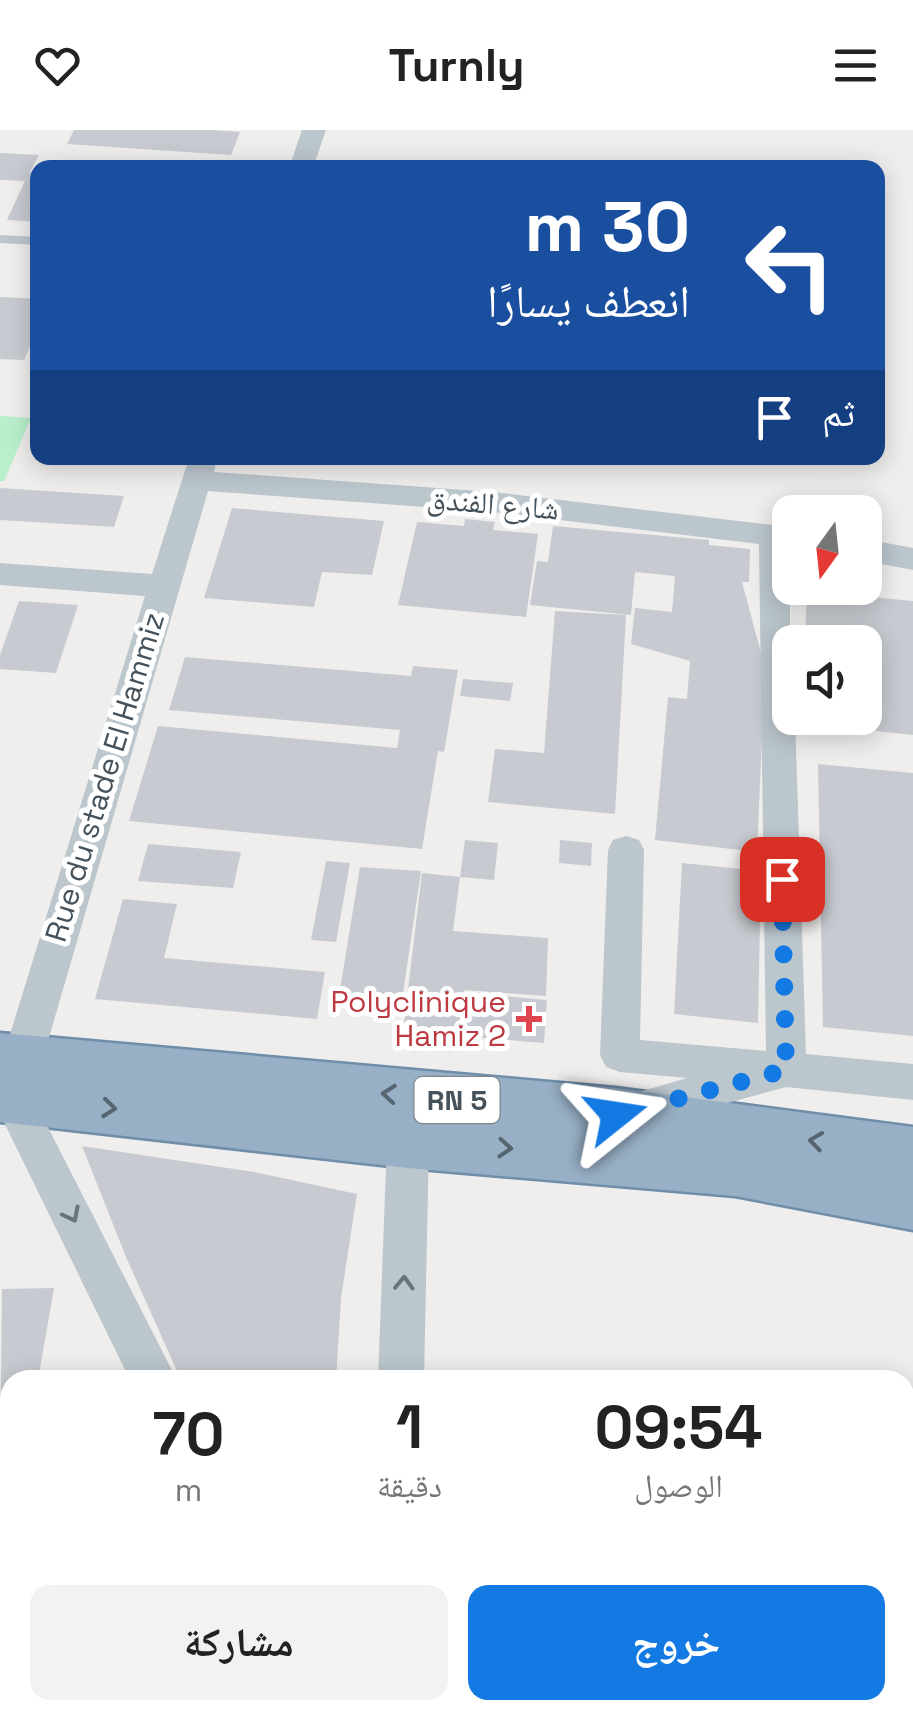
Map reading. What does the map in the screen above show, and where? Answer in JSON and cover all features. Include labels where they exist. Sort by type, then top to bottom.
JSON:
[{"type":"highway","name":"RN 5","points":[[8,1078],[616,1115],[909,1191]]},
{"type":"highway","name":"RN 5","points":[[8,1078],[408,1141],[734,1168],[909,1191]]},
{"type":"street","points":[[304,160],[314,130]]},
{"type":"street","name":"شارع الفندق","points":[[199,469],[772,535]]},
{"type":"street","name":"Rue du stade El Hammiz","points":[[8,1078],[199,469]]},
{"type":"street","points":[[882,553],[913,559]]},
{"type":"street","points":[[0,574],[164,586]]},
{"type":"street","points":[[783,605],[786,1070]]},
{"type":"street","points":[[626,850],[620,1055],[913,1082]]},
{"type":"street","points":[[616,1115],[786,1070]]},
{"type":"street","points":[[8,1078],[149,1370]]},
{"type":"street","points":[[401,1370],[408,1141]]},
{"type":"lane","points":[[0,240],[30,242]]},
{"type":"green space","points":[[0,416],[30,418],[4,481],[0,481]]},
{"type":"building","points":[[74,130],[240,132],[231,155],[67,144]]},
{"type":"building","points":[[0,153],[39,155],[36,160],[30,160],[30,221],[7,220],[25,181],[0,180]]},
{"type":"building","points":[[0,297],[30,299],[30,346],[24,360],[0,359]]},
{"type":"building","points":[[0,488],[124,496],[114,527],[0,520]]},
{"type":"building","points":[[232,508],[384,521],[372,575],[322,572],[314,607],[204,598]]},
{"type":"building","points":[[465,519],[495,522],[493,530],[538,534],[526,617],[398,605],[417,522],[464,526]]},
{"type":"building","points":[[553,526],[709,540],[709,545],[750,549],[749,582],[742,582],[765,668],[757,852],[655,840],[668,697],[687,699],[690,661],[631,644],[635,608],[672,612],[675,576],[635,572],[631,615],[530,605],[537,561],[548,562]]},
{"type":"building","points":[[882,598],[913,601],[913,735],[882,732],[882,625],[806,625],[806,605],[882,605]]},
{"type":"building","points":[[19,601],[78,605],[56,673],[0,669],[0,655]]},
{"type":"building","points":[[555,611],[626,615],[615,814],[488,802],[495,749],[544,753]]},
{"type":"building","points":[[185,657],[411,676],[413,666],[458,670],[444,752],[438,751],[422,849],[129,821],[158,726],[397,748],[400,730],[169,710]]},
{"type":"building","points":[[463,679],[513,683],[510,701],[460,696]]},
{"type":"building","points":[[818,764],[913,773],[913,1036],[823,1027]]},
{"type":"building","points":[[465,840],[498,843],[494,880],[460,877]]},
{"type":"building","points":[[560,840],[592,843],[591,866],[559,863]]},
{"type":"building","points":[[148,844],[241,852],[233,888],[138,881]]},
{"type":"building","points":[[326,861],[350,863],[336,942],[311,940]]},
{"type":"building","points":[[682,863],[761,871],[758,1023],[674,1014]]},
{"type":"building","points":[[360,867],[421,871],[401,1007],[338,1002]]},
{"type":"building","points":[[422,873],[460,877],[453,931],[548,938],[546,996],[464,990],[458,1036],[403,1031]]},
{"type":"building","points":[[123,899],[177,904],[164,958],[325,972],[317,1019],[95,999]]},
{"type":"building","points":[[468,993],[547,1000],[544,1043],[462,1036]]},
{"type":"building","points":[[82,1146],[254,1172],[357,1194],[341,1298],[337,1370],[177,1370]]},
{"type":"building","points":[[54,1288],[40,1370],[1,1370],[2,1289]]},
{"type":"place","name":"Polyclinique Hamiz 2","points":[[529,1019]]},
{"type":"route","points":[[616,1115],[786,1070],[782,879]]}]
